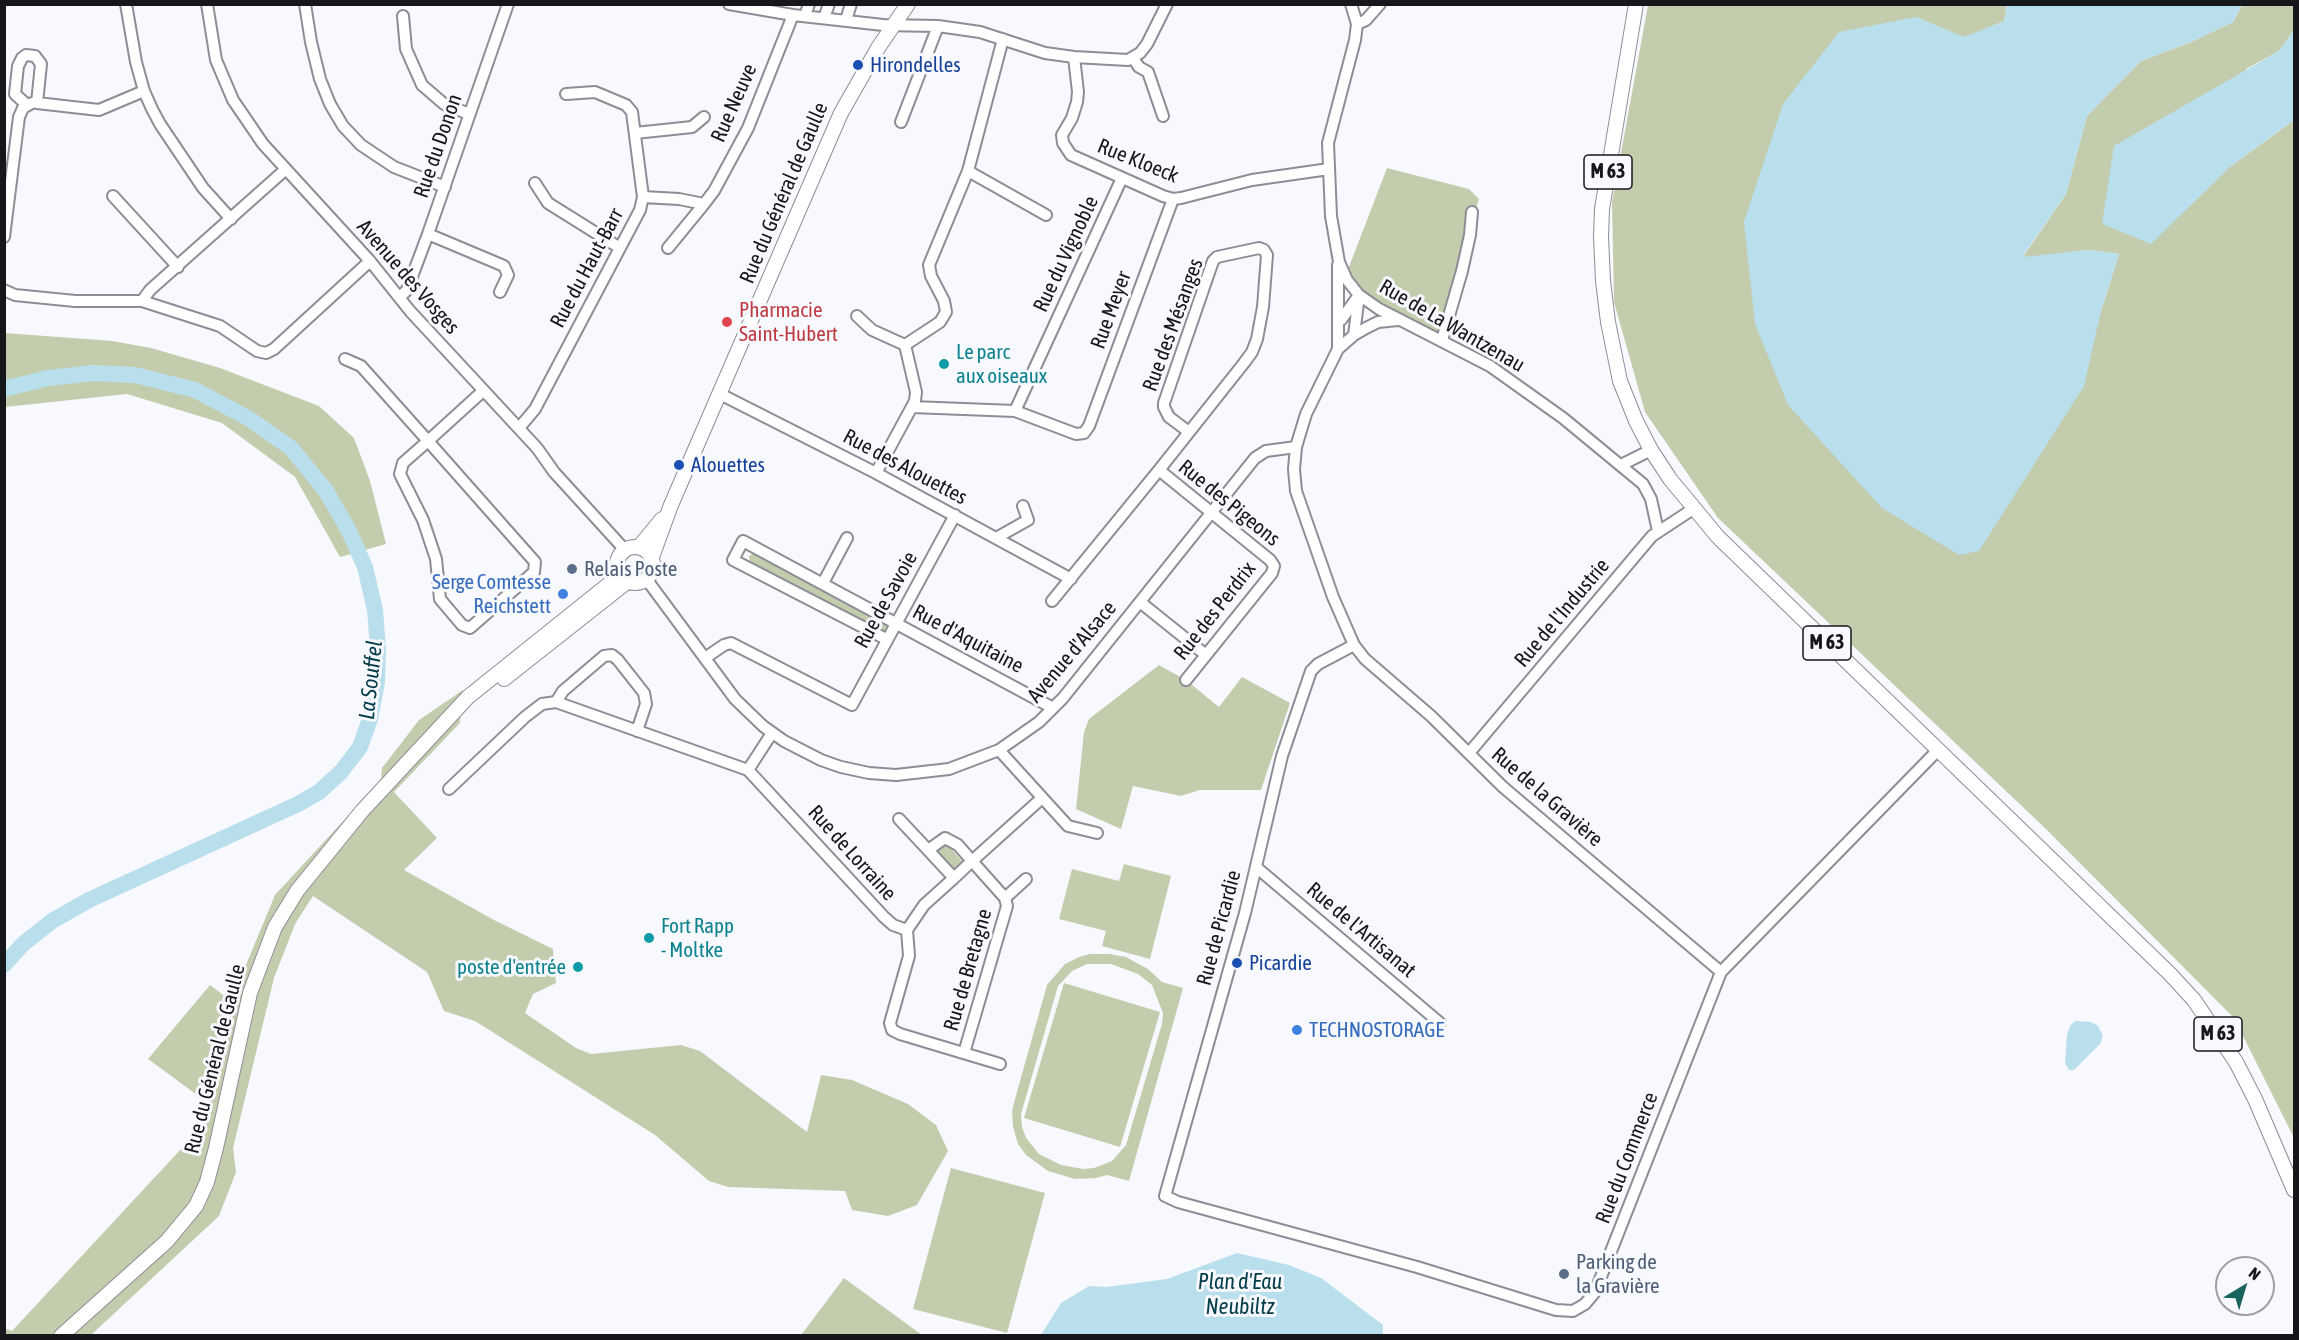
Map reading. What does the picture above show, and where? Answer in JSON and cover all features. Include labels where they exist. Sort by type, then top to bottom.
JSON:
[{"type":"main road","name":"Rue du Général de Gaulle","points":[[652,558],[671,505],[845,104],[908,4]]},
{"type":"main road","name":"M 63","points":[[1636,4],[1602,209],[1601,237],[1608,322],[1620,381],[1651,450],[1693,509],[1718,537],[2170,974],[2194,1000],[2236,1062],[2295,1190]]},
{"type":"main road","name":"Rue du Général de Gaulle","points":[[639,547],[671,505]]},
{"type":"main road","points":[[639,547],[646,550],[652,558],[653,569],[647,580],[638,584],[623,578],[618,558],[625,550],[639,547]]},
{"type":"main road","name":"Rue du Général de Gaulle","points":[[61,1335],[166,1241],[184,1223],[196,1206],[207,1182],[214,1156],[250,993],[275,927],[297,891],[327,852],[399,770],[444,725],[473,704],[623,578]]},
{"type":"street","points":[[126,4],[135,62],[144,91],[160,124],[203,188],[231,219]]},
{"type":"street","name":"Avenue des Vosges","points":[[207,4],[216,60],[233,100],[263,144],[370,261],[410,311],[537,448],[554,472],[625,550]]},
{"type":"street","points":[[305,4],[320,79],[330,104],[343,126],[361,145],[394,167],[445,187]]},
{"type":"street","name":"Rue du Donon","points":[[400,297],[407,290],[428,234],[508,4]]},
{"type":"street","points":[[729,4],[793,15],[893,25],[938,26],[980,32],[1045,53],[1128,60],[1147,44],[1167,4]]},
{"type":"street","points":[[805,16],[809,4]]},
{"type":"street","points":[[825,18],[829,4]]},
{"type":"street","points":[[846,20],[851,4]]},
{"type":"street","name":"Rue de La Wantzenau","points":[[1351,4],[1357,24],[1355,40],[1329,133],[1330,216],[1339,262],[1347,280],[1359,295],[1398,320],[1490,366],[1563,418],[1644,484],[1651,499],[1658,531]]},
{"type":"street","points":[[1357,24],[1366,20],[1380,4]]},
{"type":"street","name":"Rue Neuve","points":[[668,248],[714,191],[748,128],[793,15]]},
{"type":"street","points":[[403,16],[406,49],[422,86],[444,104],[469,114]]},
{"type":"street","points":[[901,122],[938,26]]},
{"type":"street","points":[[905,345],[940,322],[946,312],[944,301],[931,276],[929,265],[968,171],[1003,39]]},
{"type":"street","name":"Rue Kloeck","points":[[1074,57],[1077,102],[1072,118],[1062,135],[1063,143],[1071,155],[1122,178],[1173,199],[1252,180],[1329,170]]},
{"type":"street","points":[[1133,58],[1139,67],[1148,72],[1163,116]]},
{"type":"street","points":[[4,237],[19,117],[32,104],[99,110],[144,91]]},
{"type":"street","name":"Rue du Haut-Barr","points":[[519,428],[535,410],[640,210],[643,197],[632,112],[626,105],[595,92],[566,94]]},
{"type":"street","points":[[635,133],[692,127],[704,117]]},
{"type":"street","points":[[142,301],[150,290],[286,169]]},
{"type":"street","points":[[968,171],[1046,215]]},
{"type":"street","name":"Rue du Vignoble","points":[[1015,411],[1122,178]]},
{"type":"street","points":[[535,183],[548,203],[620,248]]},
{"type":"street","points":[[113,196],[178,267]]},
{"type":"street","points":[[643,197],[679,199],[704,204]]},
{"type":"street","name":"Rue Meyer","points":[[1015,411],[1076,434],[1084,433],[1089,426],[1173,199]]},
{"type":"street","points":[[1442,340],[1462,271],[1470,235],[1472,212]]},
{"type":"street","points":[[428,234],[504,266],[508,275],[500,292]]},
{"type":"street","name":"Rue des Mésanges","points":[[1052,601],[1159,470],[1244,363],[1257,339],[1263,307],[1267,255],[1259,248],[1217,257],[1213,261],[1164,403],[1170,417],[1189,432]]},
{"type":"street","points":[[4,290],[15,295],[75,301],[142,301],[220,326],[257,351],[266,353],[274,349],[370,261]]},
{"type":"street","points":[[1296,447],[1306,414],[1338,349],[1339,262]]},
{"type":"street","points":[[1340,324],[1348,308],[1359,295]]},
{"type":"street","points":[[1354,335],[1359,295]]},
{"type":"street","points":[[857,316],[872,330],[905,345]]},
{"type":"street","points":[[1338,349],[1354,335],[1378,322],[1398,320]]},
{"type":"street","points":[[876,473],[912,407],[915,392],[905,345]]},
{"type":"street","points":[[345,359],[361,366],[428,441],[536,562],[534,572],[470,628],[462,625],[440,599],[436,559],[423,520],[400,474],[403,463],[428,441],[483,391]]},
{"type":"street","name":"Rue des Alouettes","points":[[720,394],[876,473],[1071,579]]},
{"type":"street","points":[[912,407],[1015,411]]},
{"type":"street","name":"Avenue d'Alsace","points":[[647,580],[735,699],[772,733],[821,760],[869,773],[904,774],[949,769],[999,750],[1039,722],[1140,602],[1258,455],[1273,449],[1296,447]]},
{"type":"street","name":"Rue de la Gravière","points":[[1296,447],[1294,469],[1296,491],[1334,597],[1354,645],[1365,659],[1431,716],[1503,787],[1721,972]]},
{"type":"street","points":[[1621,465],[1651,450]]},
{"type":"street","name":"Rue des Pigeons","points":[[1159,470],[1270,560],[1274,566]]},
{"type":"street","points":[[996,538],[1028,520],[1023,506]]},
{"type":"street","name":"Rue de l'Industrie","points":[[1469,753],[1658,531],[1693,509]]},
{"type":"street","name":"Rue de Savoie","points":[[705,658],[731,643],[852,705],[955,515]]},
{"type":"street","points":[[823,583],[847,538]]},
{"type":"street","name":"Rue d'Aquitaine","points":[[886,639],[733,560],[743,541],[1053,708]]},
{"type":"street","name":"Rue des Perdrix","points":[[1186,680],[1272,573],[1274,566]]},
{"type":"street","points":[[1140,602],[1206,655]]},
{"type":"street","name":"Rue de Picardie","points":[[1165,1196],[1245,913],[1282,756],[1311,671],[1318,664],[1354,645]]},
{"type":"street","points":[[450,789],[525,717],[543,704],[556,702],[563,691],[604,656],[612,656],[618,660],[644,693],[646,704],[637,731]]},
{"type":"street","name":"Rue de Lorraine","points":[[556,702],[748,770],[884,917],[893,925],[907,930]]},
{"type":"street","points":[[748,770],[772,733]]},
{"type":"street","points":[[999,750],[1068,826],[1097,833]]},
{"type":"street","name":"Rue du Commerce","points":[[1165,1196],[1189,1205],[1417,1267],[1557,1310],[1573,1311],[1585,1304],[1595,1292],[1721,972],[1938,750]]},
{"type":"street","points":[[1000,1065],[900,1034],[890,1026],[909,956],[907,930],[924,905],[1042,798]]},
{"type":"street","points":[[899,819],[954,878]]},
{"type":"street","name":"Rue de Bretagne","points":[[928,850],[941,839],[949,839],[1005,898],[1006,911],[964,1053]]},
{"type":"street","name":"Rue de l'Artisanat","points":[[1256,867],[1440,1023]]},
{"type":"street","name":"Rue de Bretagne","points":[[1005,898],[1026,879]]},
{"type":"green space","points":[[1648,5],[2007,5],[2004,21],[1964,38],[1916,17],[1783,104],[2101,311],[2119,254],[2089,250],[2022,258],[2066,194],[2087,116],[2141,61],[2191,42],[2233,22],[2242,5],[2294,5],[2294,30],[2279,51],[2246,69],[2231,166],[2294,120],[2294,1138],[2234,1018],[2046,829],[1718,518],[1645,412],[1614,302],[1612,202]]},
{"type":"green space","points":[[1387,168],[1469,189],[1479,199],[1440,333],[1398,317],[1368,295],[1347,272]]},
{"type":"green space","points":[[5,333],[112,341],[151,348],[220,368],[319,406],[354,438],[370,481],[386,544],[340,557],[295,477],[222,423],[127,394],[5,407]]},
{"type":"green space","points":[[756,552],[889,624],[887,631],[882,633],[750,564],[749,556]]},
{"type":"green space","points":[[1159,665],[1186,680],[1219,707],[1242,677],[1290,703],[1261,790],[1200,790],[1181,796],[1133,786],[1121,829],[1076,809],[1084,732],[1089,719]]},
{"type":"green space","points":[[463,690],[460,723],[394,792],[437,838],[404,870],[494,920],[553,949],[556,983],[533,994],[525,1013],[576,1048],[591,1054],[681,1045],[700,1051],[807,1132],[821,1075],[852,1080],[908,1104],[936,1125],[948,1151],[917,1205],[888,1216],[852,1210],[845,1191],[728,1187],[709,1181],[655,1135],[475,1021],[444,1011],[427,972],[313,896],[295,924],[274,978],[233,1148],[236,1172],[219,1216],[91,1335],[5,1335],[4,1328],[12,1331],[195,1134],[204,1100],[148,1059],[210,985],[231,1001],[275,895],[381,780],[382,768],[419,720]]},
{"type":"green space","points":[[947,844],[963,862],[957,869],[951,869],[938,854],[939,848]]},
{"type":"green space","points":[[1124,864],[1171,876],[1150,959],[1102,946],[1106,931],[1059,919],[1072,869],[1119,881]]},
{"type":"green space","points":[[1090,954],[1109,954],[1126,957],[1148,969],[1162,982],[1183,988],[1129,1181],[1107,1175],[1075,1179],[1048,1171],[1026,1155],[1018,1144],[1013,1127],[1012,1111],[1047,985],[1065,964]],"holes":[[[1087,964],[1111,964],[1138,974],[1152,985],[1163,1013],[1162,1024],[1126,1145],[1112,1161],[1094,1168],[1083,1169],[1061,1165],[1039,1154],[1026,1138],[1021,1114],[1058,986],[1072,971]]]},
{"type":"green space","points":[[1064,983],[1160,1012],[1120,1147],[1024,1118]]},
{"type":"green space","points":[[951,1168],[1045,1193],[1007,1333],[913,1309]]},
{"type":"green space","points":[[844,1278],[922,1335],[801,1335]]},
{"type":"water","points":[[2007,5],[2242,5],[2233,22],[2191,42],[2141,61],[2087,116],[2066,194],[2022,257],[2089,250],[2119,254],[2101,311],[2084,386],[1979,551],[1959,555],[1882,508],[1788,405],[1755,324],[1744,222],[1783,104],[1839,32],[1916,17],[1964,37],[2004,21]]},
{"type":"water","points":[[2294,30],[2294,120],[2231,166],[2151,244],[2102,224],[2114,146],[2279,51]]},
{"type":"water","points":[[2075,1021],[2091,1022],[2098,1026],[2103,1036],[2100,1044],[2074,1070],[2069,1070],[2065,1063],[2067,1035],[2070,1026]]},
{"type":"water","name":"Plan d'Eau Neubiltz","points":[[1237,1253],[1289,1265],[1321,1278],[1383,1325],[1383,1335],[1041,1335],[1061,1303],[1089,1286],[1106,1287],[1167,1279]]},
{"type":"waterway","name":"La Souffel","points":[[4,389],[48,378],[93,373],[135,375],[195,390],[248,418],[291,448],[326,491],[348,529],[365,567],[375,610],[378,649],[377,682],[370,719],[360,747],[341,772],[319,792],[298,804],[89,900],[52,921],[23,944],[4,965]]},
{"type":"place","name":"Hirondelles","points":[[858,65]]},
{"type":"place","name":"Pharmacie Saint-Hubert","points":[[727,322]]},
{"type":"place","name":"Le parc aux oiseaux","points":[[944,364]]},
{"type":"place","name":"Alouettes","points":[[679,465]]},
{"type":"place","name":"Relais Poste","points":[[572,569]]},
{"type":"place","name":"Serge Comtesse Reichstett","points":[[563,594]]},
{"type":"place","name":"Fort Rapp - Moltke","points":[[649,938]]},
{"type":"place","name":"Picardie","points":[[1237,963]]},
{"type":"place","name":"poste d'entrée","points":[[578,967]]},
{"type":"place","name":"TECHNOSTORAGE","points":[[1297,1030]]},
{"type":"place","name":"Parking de la Gravière","points":[[1564,1274]]}]
